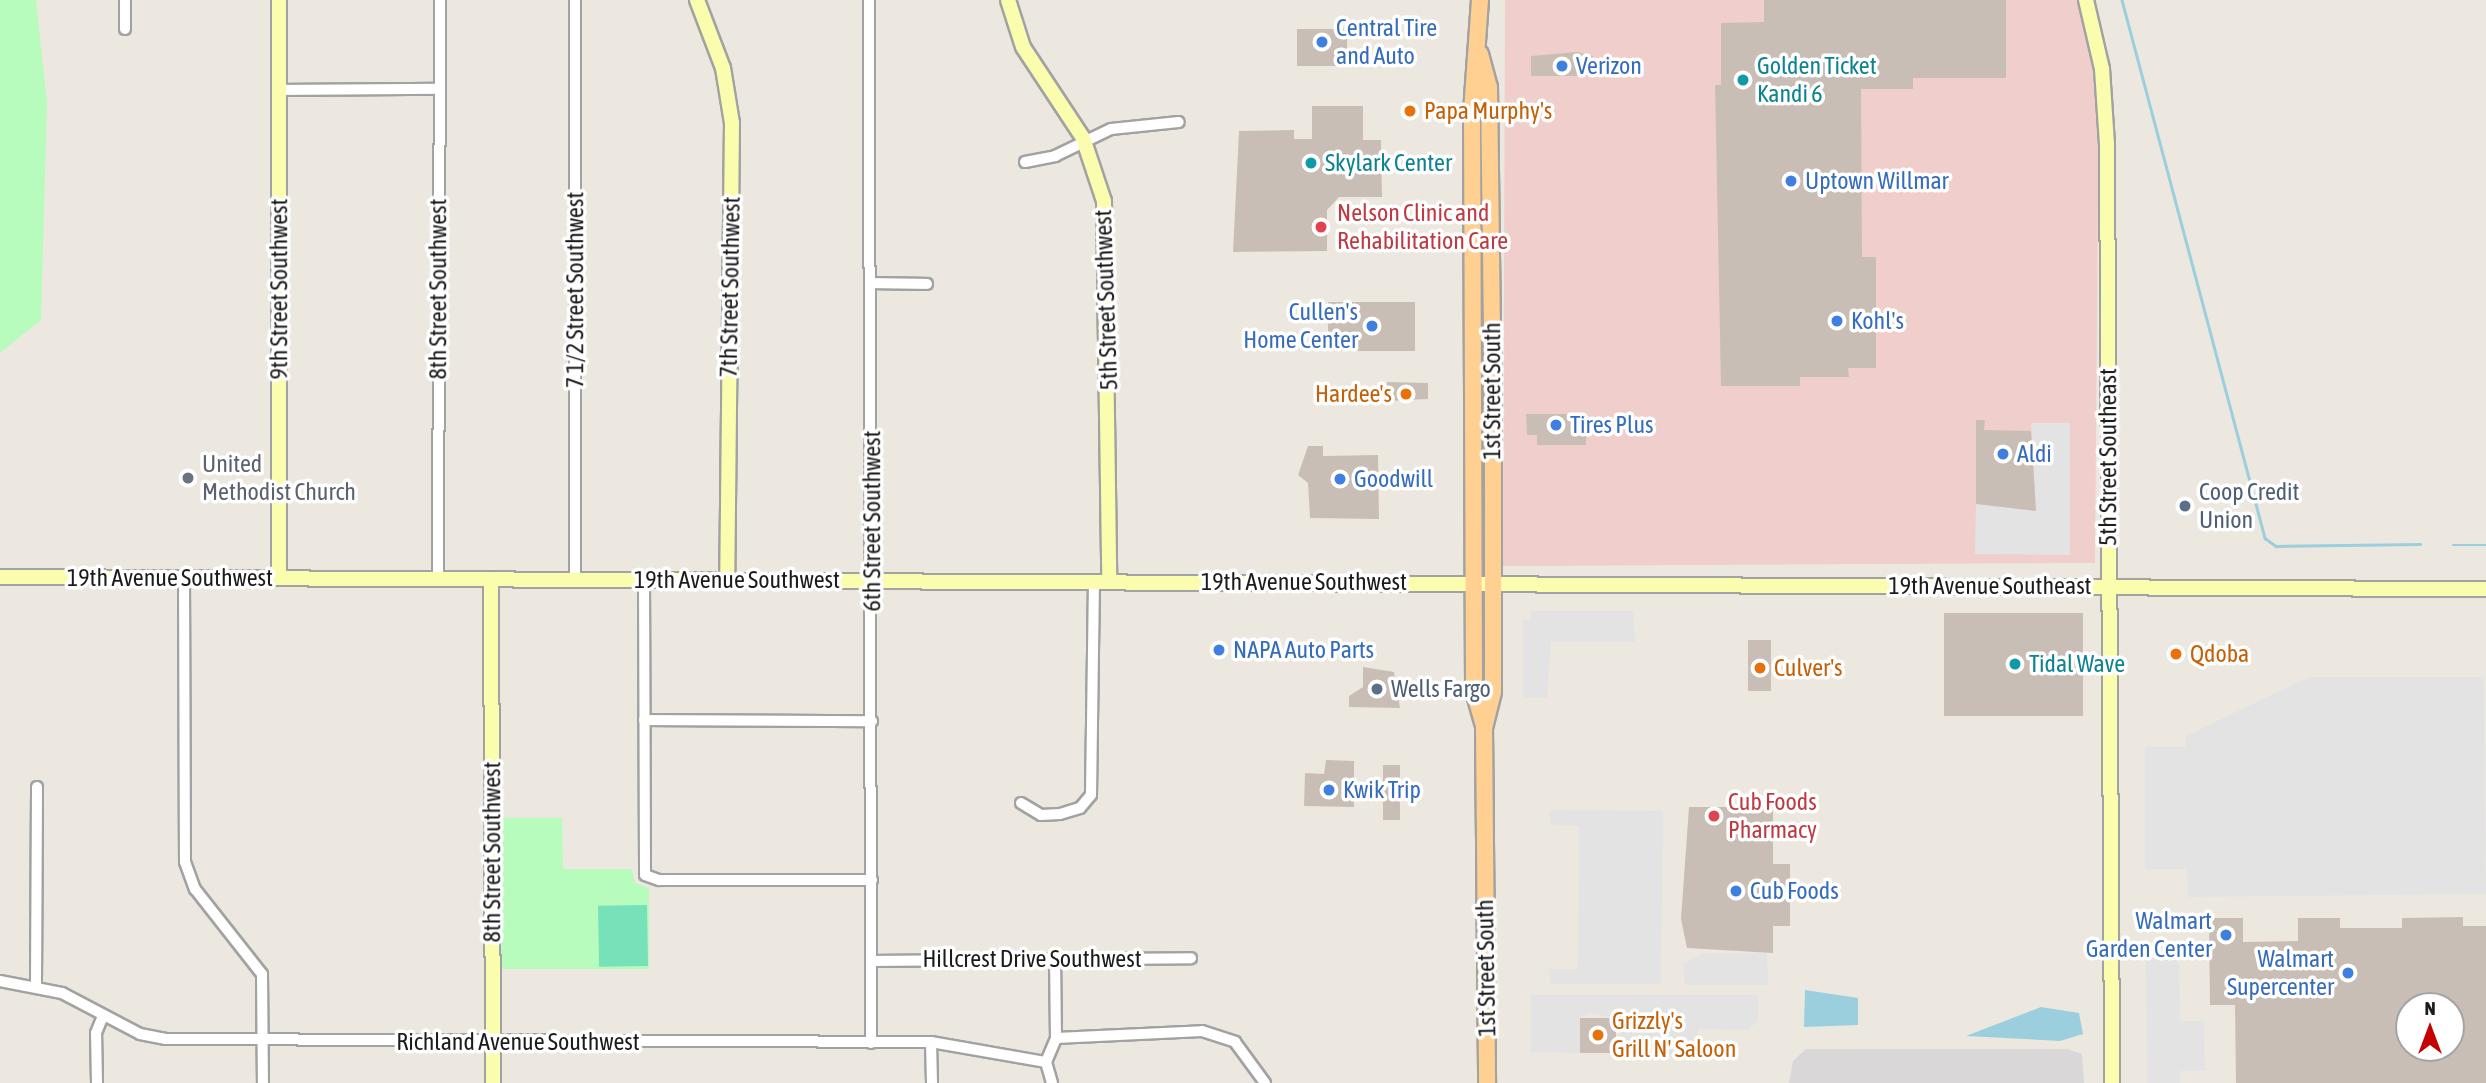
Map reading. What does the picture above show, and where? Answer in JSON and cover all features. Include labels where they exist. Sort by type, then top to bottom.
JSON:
[{"type":"main road","name":"1st Street South","points":[[1480,0],[1480,54],[1472,119],[1474,691],[1484,727]]},
{"type":"main road","name":"1st Street South","points":[[1480,54],[1489,87],[1493,583],[1493,692],[1484,727],[1487,1083]]},
{"type":"street","points":[[125,0],[125,29]]},
{"type":"street","name":"9th Street Southwest","points":[[279,0],[279,578]]},
{"type":"street","name":"8th Street Southwest","points":[[438,579],[439,0]]},
{"type":"street","name":"7 1/2 Street Southwest","points":[[575,0],[575,579]]},
{"type":"street","name":"7th Street Southwest","points":[[697,0],[723,68],[732,123],[727,580]]},
{"type":"street","name":"6th Street Southwest","points":[[869,0],[872,283],[871,1043]]},
{"type":"street","name":"5th Street Southwest","points":[[1008,0],[1023,47],[1083,138],[1108,230],[1109,582]]},
{"type":"street","name":"5th Street Southeast","points":[[2086,0],[2106,114],[2112,1083]]},
{"type":"street","points":[[279,90],[439,89]]},
{"type":"street","points":[[1025,162],[1055,156],[1083,138],[1125,126],[1179,122]]},
{"type":"street","points":[[872,283],[927,284]]},
{"type":"street","name":"19th Avenue Southwest","points":[[0,578],[1493,583]]},
{"type":"street","points":[[184,578],[185,862],[195,889],[262,974],[263,1083]]},
{"type":"street","name":"8th Street Southwest","points":[[491,579],[493,1083]]},
{"type":"street","points":[[644,579],[648,877],[872,880]]},
{"type":"street","points":[[1021,803],[1041,815],[1060,814],[1080,808],[1091,794],[1094,582]]},
{"type":"street","name":"19th Avenue Southeast","points":[[1493,583],[2486,589]]},
{"type":"street","points":[[644,720],[872,721]]},
{"type":"street","points":[[36,984],[37,787]]},
{"type":"street","name":"Hillcrest Drive Southwest","points":[[873,961],[1191,958]]},
{"type":"street","points":[[1052,1083],[1046,1062],[1056,1038],[1055,959]]},
{"type":"street","name":"Richland Avenue Southwest","points":[[0,981],[36,984],[103,1016],[166,1039],[931,1042],[1046,1062]]},
{"type":"street","points":[[97,1083],[96,1033],[103,1016]]},
{"type":"street","points":[[1056,1038],[1202,1031],[1235,1042],[1265,1083]]},
{"type":"street","points":[[931,1042],[932,1083]]},
{"type":"shaded area","points":[[1505,0],[2080,0],[2099,76],[2095,563],[1503,566]]},
{"type":"shaded area","points":[[2031,423],[2070,423],[2070,555],[1975,554],[1976,504],[2036,510]]},
{"type":"shaded area","points":[[1531,611],[1633,611],[1635,642],[1551,642],[1547,698],[1523,698],[1523,620],[1531,620]]},
{"type":"shaded area","points":[[2309,677],[2484,677],[2486,894],[2188,897],[2187,869],[2145,869],[2145,747],[2186,747],[2186,736]]},
{"type":"shaded area","points":[[1550,810],[1663,811],[1661,984],[1550,984],[1549,969],[1578,969],[1579,826],[1550,825]]},
{"type":"shaded area","points":[[1704,953],[1767,953],[1768,985],[1685,985],[1683,963]]},
{"type":"shaded area","points":[[2146,959],[2179,959],[2180,1021],[2204,1021],[2205,1071],[2180,1071],[2180,1083],[2147,1083]]},
{"type":"shaded area","points":[[1531,995],[1758,995],[1758,1020],[1749,1030],[1698,1029],[1697,1054],[1635,1053],[1635,1046],[1621,1046],[1616,1018],[1589,1013],[1580,1018],[1580,1053],[1531,1052]]},
{"type":"shaded area","points":[[1806,1049],[2068,1049],[2082,1054],[2084,1083],[1789,1083],[1793,1061]]},
{"type":"green space","points":[[0,0],[36,0],[47,103],[41,320],[0,353]]},
{"type":"green space","points":[[501,818],[562,818],[563,869],[632,869],[635,883],[649,888],[649,969],[501,969]]},
{"type":"green space","points":[[647,905],[648,966],[599,967],[598,906]]},
{"type":"water","points":[[1805,990],[1858,998],[1858,1025],[1804,1027]]},
{"type":"water","points":[[2041,1007],[2079,1013],[2083,1034],[2060,1041],[1966,1036]]},
{"type":"building","name":"Uptown Willmar","points":[[1764,0],[2006,0],[2006,78],[1913,78],[1913,89],[1861,89],[1862,257],[1876,257],[1876,368],[1848,368],[1849,377],[1800,377],[1800,386],[1721,386],[1715,85],[1721,85],[1721,23],[1764,22]]},
{"type":"building","name":"Central Tire and Auto","points":[[1297,29],[1347,29],[1347,66],[1297,66]]},
{"type":"building","name":"Verizon","points":[[1577,52],[1593,56],[1593,76],[1531,76],[1531,56]]},
{"type":"building","name":"Skylark Center","points":[[1312,106],[1363,106],[1363,140],[1381,140],[1382,197],[1339,197],[1327,210],[1327,251],[1233,252],[1239,131],[1294,130],[1294,139],[1312,139]]},
{"type":"building","name":"Cullen's Home Center","points":[[1328,302],[1415,302],[1415,351],[1328,351]]},
{"type":"building","name":"Hardee's","points":[[1387,382],[1428,383],[1428,399],[1387,401]]},
{"type":"building","name":"Tires Plus","points":[[1526,414],[1586,414],[1586,445],[1537,445],[1537,435],[1527,435]]},
{"type":"building","name":"Aldi","points":[[1976,420],[1985,420],[1984,430],[2031,431],[2036,511],[1976,504]]},
{"type":"building","name":"Goodwill","points":[[1308,446],[1323,446],[1323,456],[1378,455],[1379,519],[1310,518],[1308,483],[1298,475]]},
{"type":"building","name":"Tidal Wave","points":[[1944,613],[2083,613],[2083,716],[1944,716]]},
{"type":"building","name":"Culver's","points":[[1748,640],[1771,640],[1771,691],[1748,691]]},
{"type":"building","name":"Wells Fargo","points":[[1363,667],[1394,672],[1400,708],[1349,707],[1349,696],[1363,687]]},
{"type":"building","name":"Kwik Trip","points":[[1326,760],[1354,761],[1354,807],[1304,806],[1305,773],[1324,774]]},
{"type":"building","name":"Kwik Trip","points":[[1383,765],[1400,765],[1400,820],[1383,820]]},
{"type":"building","name":"Cub Foods","points":[[1689,807],[1773,807],[1773,864],[1790,864],[1790,926],[1773,926],[1773,953],[1687,948],[1681,919]]},
{"type":"building","name":"Walmart Supercenter","points":[[2463,917],[2463,926],[2486,926],[2486,1083],[2236,1083],[2235,1005],[2210,1005],[2209,918],[2243,918],[2243,942],[2298,941],[2298,918],[2340,918],[2340,928],[2402,928],[2402,918]]},
{"type":"building","name":"Grizzly's Grill N' Saloon","points":[[1580,1018],[1616,1018],[1616,1053],[1580,1053]]},
{"type":"waterway","points":[[2122,0],[2265,538],[2276,546],[2420,544]]},
{"type":"waterway","points":[[2453,545],[2486,545]]},
{"type":"place","name":"Central Tire and Auto","points":[[1322,42]]},
{"type":"place","name":"Verizon","points":[[1562,66]]},
{"type":"place","name":"Golden Ticket Kandi 6","points":[[1743,80]]},
{"type":"place","name":"Papa Murphy's","points":[[1410,111]]},
{"type":"place","name":"Skylark Center","points":[[1311,163]]},
{"type":"place","name":"Uptown Willmar","points":[[1791,181]]},
{"type":"place","name":"Nelson Clinic and Rehabilitation Care","points":[[1321,227]]},
{"type":"place","name":"Kohl's","points":[[1837,321]]},
{"type":"place","name":"Cullen's Home Center","points":[[1372,326]]},
{"type":"place","name":"Hardee's","points":[[1406,394]]},
{"type":"place","name":"Tires Plus","points":[[1556,425]]},
{"type":"place","name":"Aldi","points":[[2003,454]]},
{"type":"place","name":"United Methodist Church","points":[[188,478]]},
{"type":"place","name":"Goodwill","points":[[1340,479]]},
{"type":"place","name":"Coop Credit Union","points":[[2185,506]]},
{"type":"place","name":"NAPA Auto Parts","points":[[1219,650]]},
{"type":"place","name":"Qdoba","points":[[2176,654]]},
{"type":"place","name":"Tidal Wave","points":[[2015,664]]},
{"type":"place","name":"Culver's","points":[[1760,668]]},
{"type":"place","name":"Wells Fargo","points":[[1377,689]]},
{"type":"place","name":"Kwik Trip","points":[[1329,790]]},
{"type":"place","name":"Cub Foods Pharmacy","points":[[1714,816]]},
{"type":"place","name":"Cub Foods","points":[[1736,891]]},
{"type":"place","name":"Walmart Garden Center","points":[[2226,935]]},
{"type":"place","name":"Walmart Supercenter","points":[[2348,973]]},
{"type":"place","name":"Grizzly's Grill N' Saloon","points":[[1598,1035]]}]
